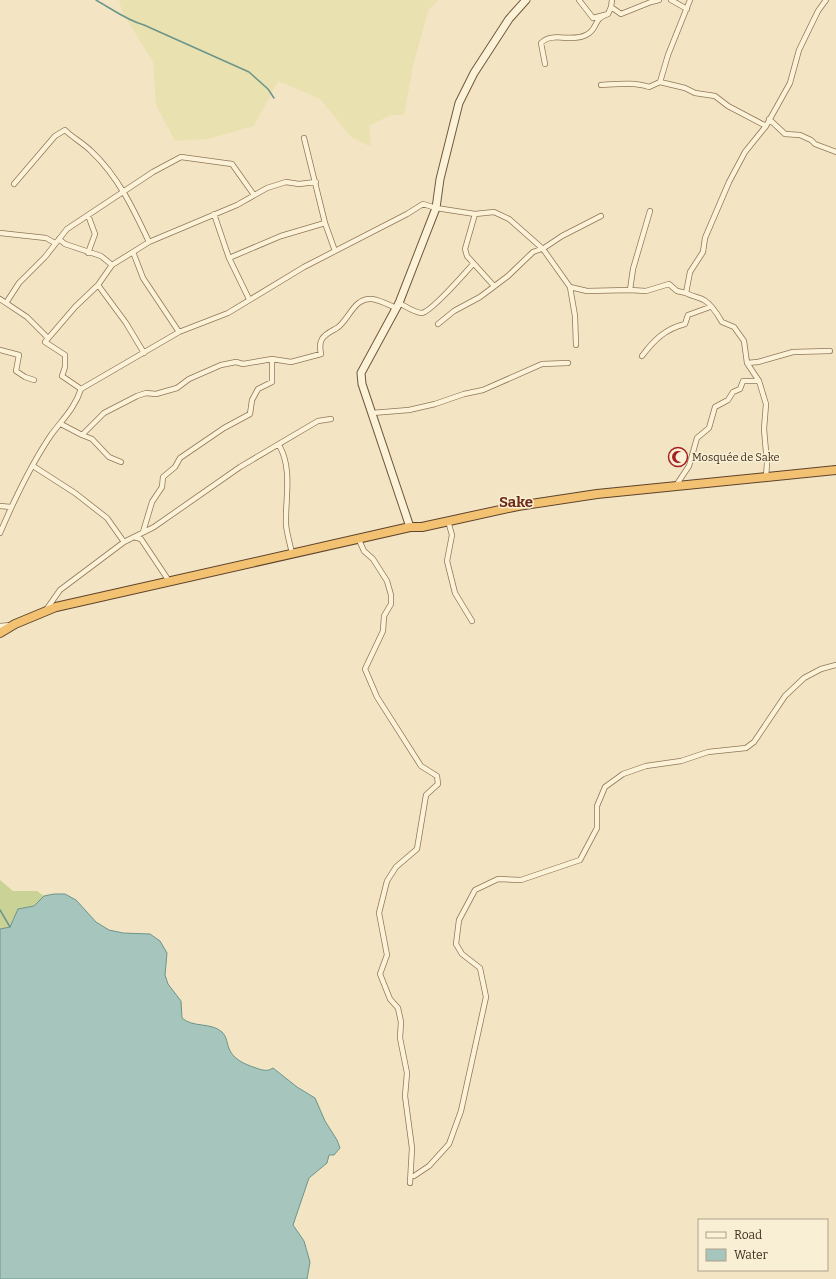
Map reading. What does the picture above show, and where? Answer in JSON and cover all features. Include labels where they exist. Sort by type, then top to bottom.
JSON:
[{"type":"highway","points":[[0,633],[15,624],[46,610],[169,581],[359,540],[410,527],[422,527],[518,506],[597,494],[677,484],[836,470]]},
{"type":"main road","points":[[410,527],[362,384],[361,373],[398,305],[436,208],[440,179],[459,103],[474,73],[509,19],[526,0]]},
{"type":"street","points":[[579,0],[593,18],[608,14]]},
{"type":"street","points":[[545,64],[541,43],[545,38],[571,38],[585,36],[595,28],[599,19],[608,14],[612,0]]},
{"type":"street","points":[[611,7],[621,14],[659,0]]},
{"type":"street","points":[[671,0],[686,9]]},
{"type":"street","points":[[660,82],[668,55],[690,0]]},
{"type":"street","points":[[686,293],[690,272],[703,252],[705,238],[729,182],[745,152],[766,126],[790,83],[799,50],[818,11],[826,0]]},
{"type":"street","points":[[601,85],[627,83],[640,84],[649,87],[660,82],[685,88],[696,93],[715,96],[728,106],[766,126]]},
{"type":"street","points":[[769,119],[785,134],[800,135],[811,140],[815,144],[836,152]]},
{"type":"street","points":[[14,184],[55,136],[64,130],[90,150],[108,169],[123,193],[149,242]]},
{"type":"street","points":[[304,138],[325,223],[334,251]]},
{"type":"street","points":[[6,302],[19,283],[45,257],[67,229],[153,172],[181,157],[232,164],[254,195]]},
{"type":"street","points":[[81,389],[62,376],[65,355],[45,342],[75,307],[98,285],[112,265],[149,242],[238,205],[267,188],[286,182],[299,184],[316,182]]},
{"type":"street","points":[[0,533],[22,481],[33,466],[52,434],[61,424],[78,399],[81,389],[179,332],[228,313],[249,299],[334,251],[424,204],[436,208],[475,214],[488,211],[502,215],[521,229],[545,251],[549,260],[570,287],[575,316],[576,345]]},
{"type":"street","points":[[630,290],[633,269],[650,211]]},
{"type":"street","points":[[214,214],[229,258],[249,299]]},
{"type":"street","points":[[475,214],[465,249],[467,256],[473,264],[494,286]]},
{"type":"street","points":[[88,215],[95,234],[88,253]]},
{"type":"street","points":[[438,324],[454,311],[480,297],[508,276],[523,259],[540,248],[544,248],[562,236],[601,216]]},
{"type":"street","points":[[229,258],[281,236],[325,223]]},
{"type":"street","points":[[0,233],[46,238],[56,243]]},
{"type":"street","points":[[59,239],[65,244],[79,247],[88,253],[101,256],[112,265]]},
{"type":"street","points":[[133,252],[143,278],[179,332]]},
{"type":"street","points":[[82,435],[104,413],[137,396],[146,393],[156,394],[177,388],[188,379],[221,365],[236,362],[243,364],[272,358],[291,362],[321,354],[320,344],[323,338],[331,330],[338,328],[350,311],[362,302],[372,299],[398,305],[419,313],[426,311],[448,291],[473,264]]},
{"type":"street","points":[[570,287],[588,291],[646,291],[669,284],[677,291],[706,300],[710,307],[716,310],[722,322],[734,327],[744,341],[747,363],[759,381],[766,404],[764,429],[767,463],[766,477]]},
{"type":"street","points":[[98,285],[126,323],[144,353]]},
{"type":"street","points":[[0,299],[27,317],[48,338]]},
{"type":"street","points":[[642,356],[652,342],[671,328],[685,324],[688,315],[710,307]]},
{"type":"street","points":[[0,350],[19,355],[16,371],[25,377],[34,380]]},
{"type":"street","points":[[747,363],[758,362],[793,352],[830,351]]},
{"type":"street","points":[[143,532],[152,502],[162,487],[163,477],[175,467],[180,458],[224,428],[250,414],[252,400],[258,389],[272,382],[272,358]]},
{"type":"street","points":[[372,414],[409,410],[435,404],[464,394],[483,390],[542,364],[568,363]]},
{"type":"street","points":[[677,484],[690,466],[697,438],[709,428],[716,407],[728,400],[733,392],[740,389],[743,381],[759,381]]},
{"type":"street","points":[[46,610],[60,590],[124,542],[154,527],[240,468],[318,421],[331,419]]},
{"type":"street","points":[[61,424],[92,439],[109,457],[121,462]]},
{"type":"street","points":[[279,445],[285,455],[288,484],[286,526],[292,553],[295,554]]},
{"type":"street","points":[[33,466],[75,493],[107,518],[124,542]]},
{"type":"street","points":[[0,506],[11,507]]},
{"type":"street","points":[[448,521],[452,535],[447,561],[454,593],[472,621]]},
{"type":"street","points":[[134,537],[141,539],[169,581]]},
{"type":"street","points":[[359,540],[364,551],[373,559],[387,581],[391,595],[391,604],[384,616],[383,631],[365,669],[377,698],[421,766],[437,776],[438,779],[438,784],[426,795],[417,848],[396,867],[388,881],[380,913],[387,955],[380,974],[390,999],[398,1008],[401,1022],[400,1038],[407,1073],[405,1096],[412,1148],[410,1183]]},
{"type":"street","points":[[0,626],[15,624]]},
{"type":"street","points":[[414,1176],[429,1166],[449,1144],[461,1111],[486,997],[480,968],[462,954],[456,944],[459,920],[476,890],[498,878],[521,880],[580,860],[597,828],[597,806],[605,787],[623,774],[646,766],[682,761],[708,752],[746,748],[754,742],[785,696],[804,678],[821,669],[836,665]]},
{"type":"shaded area","points":[[119,0],[438,0],[428,11],[413,66],[404,115],[391,115],[369,126],[371,147],[351,137],[320,99],[278,81],[254,126],[208,139],[175,141],[156,105],[153,62],[122,12]]},
{"type":"green space","points":[[0,880],[13,891],[37,891],[44,896],[34,906],[18,909],[10,927],[0,929]]},
{"type":"water","points":[[65,894],[76,900],[96,922],[109,930],[123,933],[150,934],[160,941],[167,953],[165,975],[168,984],[181,1001],[182,1018],[191,1023],[218,1029],[224,1035],[230,1051],[235,1058],[247,1065],[262,1070],[269,1070],[273,1068],[297,1087],[315,1098],[325,1121],[337,1140],[340,1148],[334,1155],[329,1155],[327,1163],[309,1178],[293,1225],[304,1241],[310,1262],[307,1279],[0,1279],[0,929],[10,927],[18,909],[34,906],[44,896]]},
{"type":"waterway","points":[[96,0],[131,20],[249,72],[268,89],[274,98]]},
{"type":"waterway","points":[[0,910],[10,927]]},
{"type":"place","name":"Mosquée de Sake","points":[[678,457]]},
{"type":"district","name":"Sake","points":[[516,502]]}]
